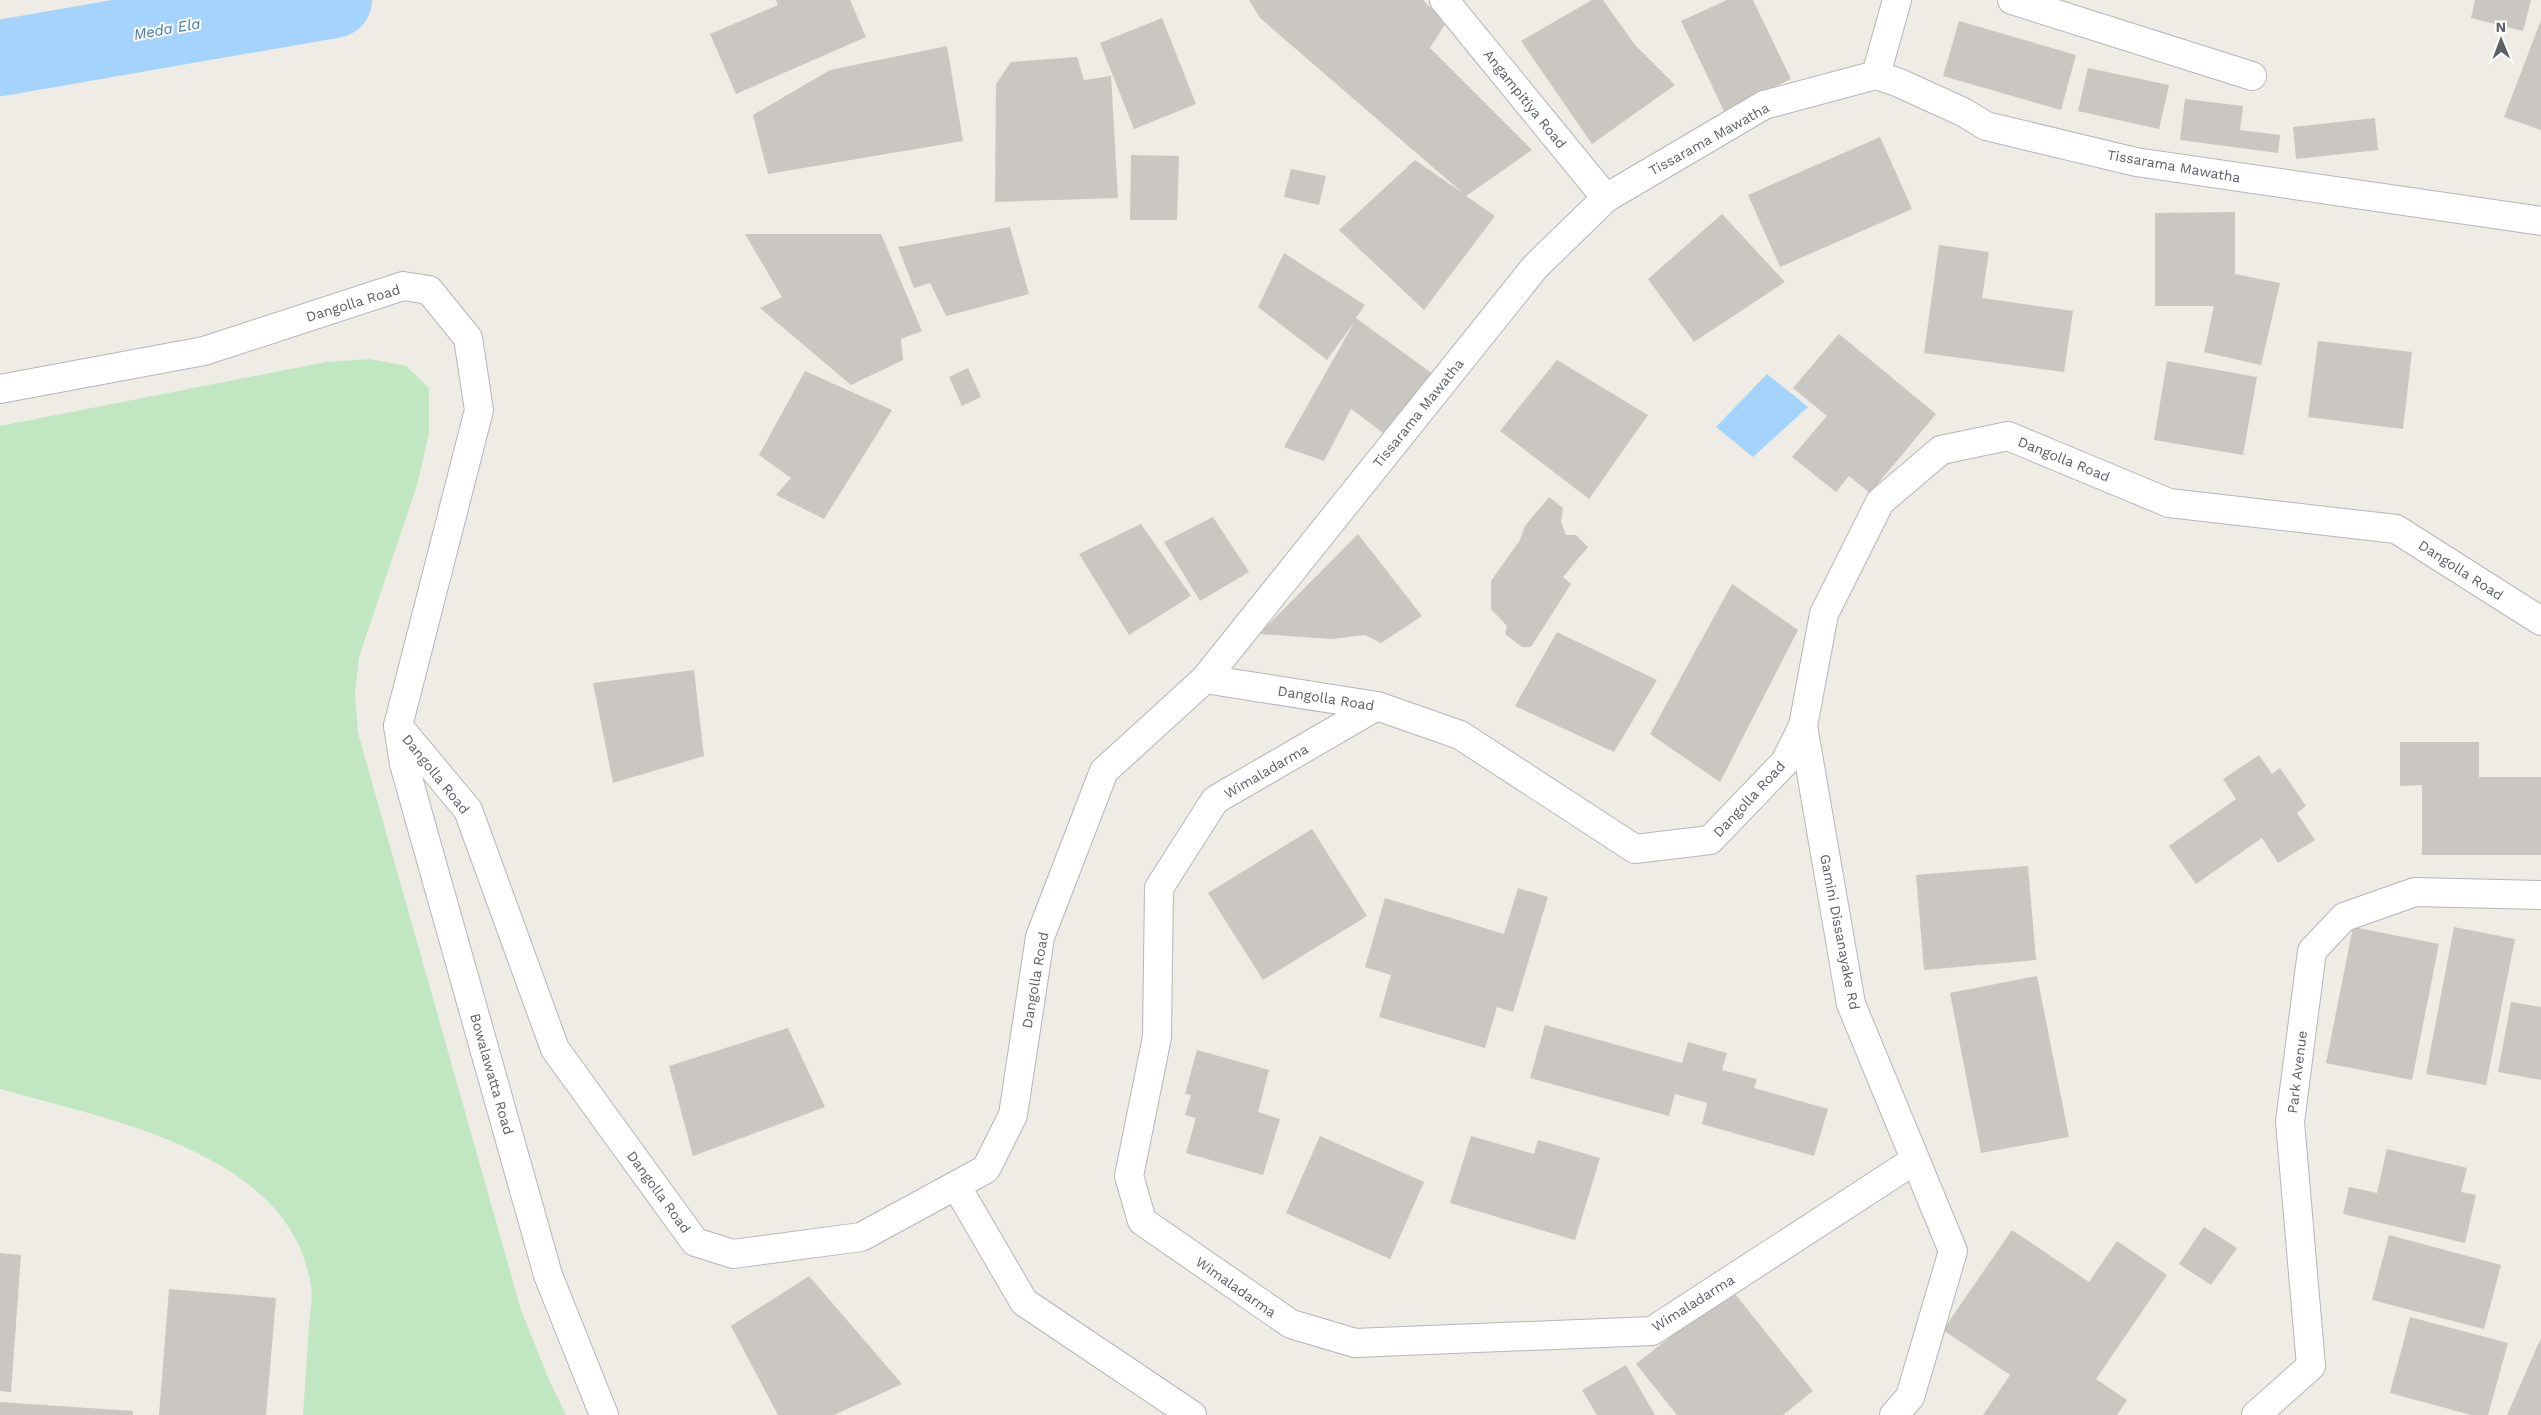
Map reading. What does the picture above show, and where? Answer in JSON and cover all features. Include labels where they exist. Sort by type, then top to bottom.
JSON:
[{"type":"street","name":"Angampitiya Road","points":[[1444,0],[1606,198]]},
{"type":"street","points":[[1876,75],[1897,0]]},
{"type":"street","points":[[2012,0],[2252,76]]},
{"type":"street","name":"Tissarama Mawatha","points":[[1205,679],[1535,267],[1606,198],[1764,105],[1876,75],[1897,82],[1955,108],[1986,126],[2136,162],[2541,221]]},
{"type":"street","name":"Dangolla Road","points":[[0,389],[204,351],[403,286],[429,290],[468,338],[478,410],[398,726],[468,810],[555,1048],[695,1242],[733,1254],[861,1237],[957,1187],[986,1169],[1014,1115],[1040,937],[1104,771],[1205,679],[1378,706],[1460,735],[1635,849],[1710,840],[1785,762],[1803,726],[1824,614],[1880,502],[1941,450],[2008,436],[2169,502],[2396,529],[2541,621]]},
{"type":"street","name":"Wimaladarma","points":[[1378,706],[1215,800],[1160,888],[1157,1037],[1129,1176],[1142,1221],[1291,1324],[1355,1343],[1652,1331],[1915,1160]]},
{"type":"street","name":"Bowalawatta Road","points":[[398,726],[404,764],[548,1275],[604,1415]]},
{"type":"street","name":"Gamini Dissanayake Rd","points":[[1803,726],[1851,1004],[1953,1251],[1910,1397],[1894,1415]]},
{"type":"street","name":"Park Avenue","points":[[2256,1415],[2311,1366],[2290,1122],[2312,952],[2344,917],[2415,892],[2541,894]]},
{"type":"street","points":[[957,1187],[1024,1302],[1192,1415]]},
{"type":"green space","points":[[370,359],[406,366],[429,388],[429,433],[417,485],[359,657],[355,694],[358,733],[521,1310],[549,1380],[566,1415],[303,1415],[312,1300],[311,1286],[296,1240],[269,1203],[233,1173],[189,1149],[141,1130],[92,1114],[0,1089],[0,426],[326,362]]},
{"type":"water","points":[[1767,374],[1808,407],[1753,457],[1716,427]]},
{"type":"building","points":[[776,0],[850,0],[866,37],[736,94],[710,34],[778,5]]},
{"type":"building","points":[[1249,0],[1423,0],[1446,23],[1430,48],[1532,150],[1466,196],[1495,216],[1424,310],[1339,230],[1415,160],[1464,194],[1260,18]]},
{"type":"building","points":[[1592,0],[1603,0],[1635,45],[1675,85],[1592,144],[1521,41]]},
{"type":"building","points":[[1727,0],[1753,0],[1791,79],[1724,111],[1681,21]]},
{"type":"building","points":[[2475,0],[2531,0],[2523,31],[2471,18]]},
{"type":"building","points":[[1162,18],[1196,104],[1134,129],[1100,43]]},
{"type":"building","points":[[2541,20],[2541,130],[2504,117]]},
{"type":"building","points":[[1959,21],[2076,55],[2061,110],[1943,76]]},
{"type":"building","points":[[947,46],[963,141],[768,174],[753,115],[830,70]]},
{"type":"building","points":[[1077,57],[1084,80],[1111,76],[1118,198],[995,202],[996,84],[1011,62]]},
{"type":"building","points":[[2088,68],[2169,85],[2159,129],[2078,111]]},
{"type":"building","points":[[2185,99],[2243,106],[2240,130],[2280,135],[2278,153],[2180,140]]},
{"type":"building","points":[[2375,118],[2378,150],[2296,159],[2293,127]]},
{"type":"building","points":[[1880,137],[1912,209],[1780,267],[1748,195]]},
{"type":"building","points":[[1131,155],[1179,156],[1177,220],[1130,220]]},
{"type":"building","points":[[1291,169],[1326,176],[1319,205],[1284,197]]},
{"type":"building","points":[[2235,212],[2235,274],[2280,283],[2261,365],[2204,352],[2214,306],[2155,306],[2155,213]]},
{"type":"building","points":[[1722,214],[1785,282],[1694,342],[1648,279]]},
{"type":"building","points":[[1010,227],[1029,294],[946,316],[930,283],[914,288],[898,247]]},
{"type":"building","points":[[745,234],[881,234],[922,331],[901,339],[903,360],[851,385],[760,308],[782,297]]},
{"type":"building","points":[[1939,245],[1989,252],[1982,298],[2073,311],[2064,372],[1924,353]]},
{"type":"building","points":[[1284,253],[1365,305],[1356,318],[1437,377],[1386,435],[1351,409],[1324,461],[1284,447],[1355,321],[1327,360],[1258,307]]},
{"type":"building","points":[[1839,334],[1936,414],[1870,493],[1849,476],[1836,492],[1792,457],[1827,416],[1793,388]]},
{"type":"building","points":[[2318,341],[2412,352],[2403,429],[2308,417]]},
{"type":"building","points":[[1557,360],[1648,415],[1589,499],[1500,431]]},
{"type":"building","points":[[2167,361],[2257,377],[2243,455],[2154,440]]},
{"type":"building","points":[[968,368],[981,397],[962,406],[949,377]]},
{"type":"building","points":[[805,371],[892,410],[824,519],[776,495],[791,478],[759,455]]},
{"type":"building","points":[[1549,497],[1563,508],[1561,522],[1566,535],[1576,535],[1588,547],[1563,577],[1571,584],[1531,647],[1522,647],[1505,634],[1507,626],[1491,609],[1491,581],[1520,540],[1525,526]]},
{"type":"building","points":[[1213,517],[1249,572],[1200,601],[1164,542]]},
{"type":"building","points":[[1141,524],[1191,596],[1129,635],[1079,554]]},
{"type":"building","points":[[1358,534],[1422,616],[1381,643],[1365,635],[1332,639],[1259,634]]},
{"type":"building","points":[[1732,584],[1798,630],[1720,782],[1650,734]]},
{"type":"building","points":[[1557,632],[1657,680],[1614,752],[1515,706]]},
{"type":"building","points":[[694,670],[704,756],[613,783],[593,683]]},
{"type":"building","points":[[2400,742],[2479,742],[2479,777],[2541,777],[2541,855],[2422,855],[2422,785],[2400,786]]},
{"type":"building","points":[[2259,755],[2272,774],[2280,768],[2306,806],[2297,813],[2315,840],[2278,863],[2262,838],[2196,884],[2169,846],[2236,799],[2223,779]]},
{"type":"building","points":[[1312,829],[1367,916],[1263,980],[1208,893]]},
{"type":"building","points":[[2028,866],[2036,960],[1924,970],[1916,875]]},
{"type":"building","points":[[1518,888],[1548,897],[1513,1012],[1497,1007],[1485,1048],[1379,1017],[1391,975],[1365,967],[1385,898],[1504,934]]},
{"type":"building","points":[[2353,927],[2439,944],[2412,1080],[2326,1063]]},
{"type":"building","points":[[2454,927],[2515,939],[2486,1085],[2426,1074]]},
{"type":"building","points":[[2037,976],[2069,1137],[1981,1153],[1950,993]]},
{"type":"building","points":[[2511,1002],[2541,1007],[2541,1080],[2498,1072]]},
{"type":"building","points":[[1545,1025],[1682,1063],[1688,1042],[1727,1053],[1722,1070],[1757,1079],[1754,1088],[1828,1109],[1814,1156],[1702,1124],[1707,1103],[1675,1094],[1669,1116],[1530,1078]]},
{"type":"building","points":[[788,1028],[825,1107],[693,1156],[669,1066]]},
{"type":"building","points":[[1197,1050],[1269,1070],[1258,1112],[1280,1119],[1263,1175],[1186,1153],[1196,1118],[1185,1115],[1191,1095],[1185,1094]]},
{"type":"building","points":[[1320,1136],[1424,1182],[1390,1259],[1286,1213]]},
{"type":"building","points":[[1471,1136],[1534,1154],[1538,1140],[1600,1158],[1575,1240],[1450,1203]]},
{"type":"building","points":[[2387,1149],[2467,1168],[2461,1192],[2476,1195],[2465,1243],[2343,1214],[2349,1187],[2377,1193]]},
{"type":"building","points":[[2204,1227],[2237,1248],[2211,1285],[2179,1264]]},
{"type":"building","points":[[2012,1230],[2089,1282],[2117,1241],[2167,1275],[2096,1379],[2127,1400],[2117,1415],[1983,1415],[2010,1375],[1943,1330]]},
{"type":"building","points":[[2389,1235],[2501,1265],[2484,1329],[2372,1300]]},
{"type":"building","points":[[0,1253],[21,1255],[11,1392],[0,1391]]},
{"type":"building","points":[[809,1276],[902,1384],[834,1415],[778,1415],[731,1326]]},
{"type":"building","points":[[169,1289],[276,1298],[266,1415],[159,1415]]},
{"type":"building","points":[[1731,1289],[1813,1391],[1783,1415],[1677,1415],[1636,1364]]},
{"type":"building","points":[[2410,1317],[2508,1343],[2488,1415],[2471,1415],[2390,1393]]},
{"type":"building","points":[[2541,1338],[2541,1415],[2507,1415]]},
{"type":"building","points":[[1626,1365],[1655,1415],[1597,1415],[1582,1390]]},
{"type":"building","points":[[0,1402],[133,1411],[133,1415],[0,1415]]},
{"type":"waterway","name":"Meda Ela","points":[[0,58],[334,0]]}]
